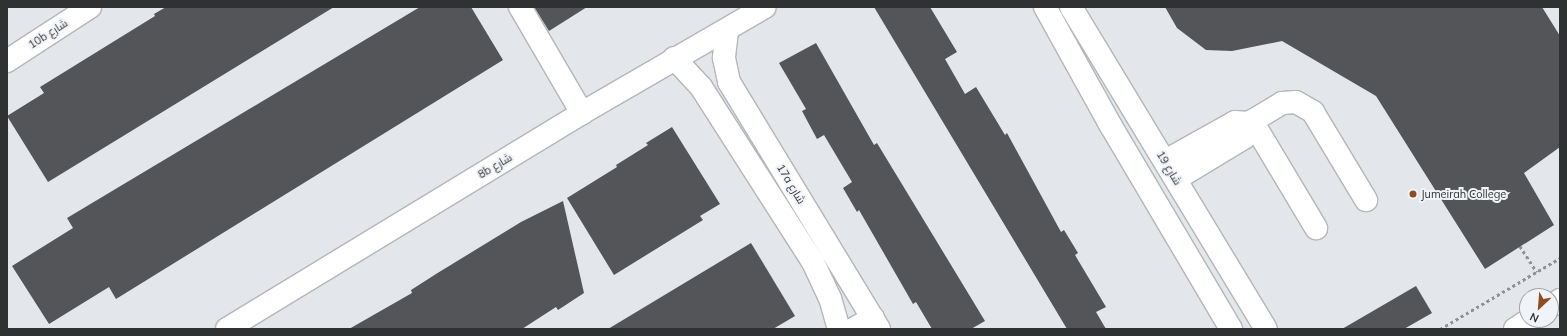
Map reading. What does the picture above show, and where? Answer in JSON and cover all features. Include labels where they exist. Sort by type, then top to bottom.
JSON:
[{"type":"street","name":"10b شارع","points":[[7,61],[90,7]]},
{"type":"street","points":[[520,7],[582,113]]},
{"type":"street","name":"8b شارع","points":[[227,329],[582,113],[674,58],[727,32],[765,7]]},
{"type":"street","name":"شارع 19","points":[[1071,7],[1266,329]]},
{"type":"street","points":[[1046,12],[1111,126],[1231,329]]},
{"type":"street","name":"17a شارع","points":[[727,32],[724,58],[729,82],[876,323]]},
{"type":"street","points":[[674,58],[701,87],[813,262],[830,298],[839,329]]},
{"type":"street","points":[[1165,160],[1235,122],[1251,122],[1282,103],[1296,102],[1308,107],[1366,200]]},
{"type":"street","points":[[1176,180],[1244,138],[1251,122]]},
{"type":"street","points":[[1251,122],[1316,228]]},
{"type":"street","points":[[853,329],[876,323]]},
{"type":"path","points":[[1520,246],[1537,272]]},
{"type":"path","points":[[1440,329],[1560,258]]},
{"type":"building","points":[[166,7],[334,7],[48,182],[7,116],[44,93],[40,87],[155,16],[154,14]]},
{"type":"building","points":[[420,7],[471,7],[503,60],[116,299],[109,287],[49,324],[12,266],[73,228],[67,218]]},
{"type":"building","points":[[534,7],[587,7],[549,31]]},
{"type":"building","points":[[874,7],[930,7],[957,52],[945,59],[965,94],[976,87],[1005,135],[1007,133],[1061,232],[1064,230],[1078,253],[1075,255],[1106,307],[1096,312],[1106,329],[1067,329]]},
{"type":"building","points":[[1165,7],[1542,7],[1560,36],[1560,147],[1524,173],[1554,225],[1485,269],[1376,96],[1282,41],[1232,51],[1206,50],[1177,28]]},
{"type":"building","points":[[816,43],[874,145],[877,143],[985,321],[971,329],[932,329],[916,302],[913,304],[859,210],[857,212],[843,188],[852,182],[824,135],[817,139],[802,111],[806,109],[779,63]]},
{"type":"building","points":[[672,127],[720,204],[700,216],[703,220],[614,275],[567,198],[617,167],[616,165],[648,145],[646,143]]},
{"type":"building","points":[[563,201],[584,293],[558,310],[556,307],[522,329],[349,329],[412,293],[411,290],[521,222]]},
{"type":"building","points":[[751,243],[795,316],[773,329],[608,329]]},
{"type":"building","points":[[1416,286],[1432,313],[1404,329],[1342,329]]},
{"type":"place","name":"Jumeirah College","points":[[1413,194]]}]
